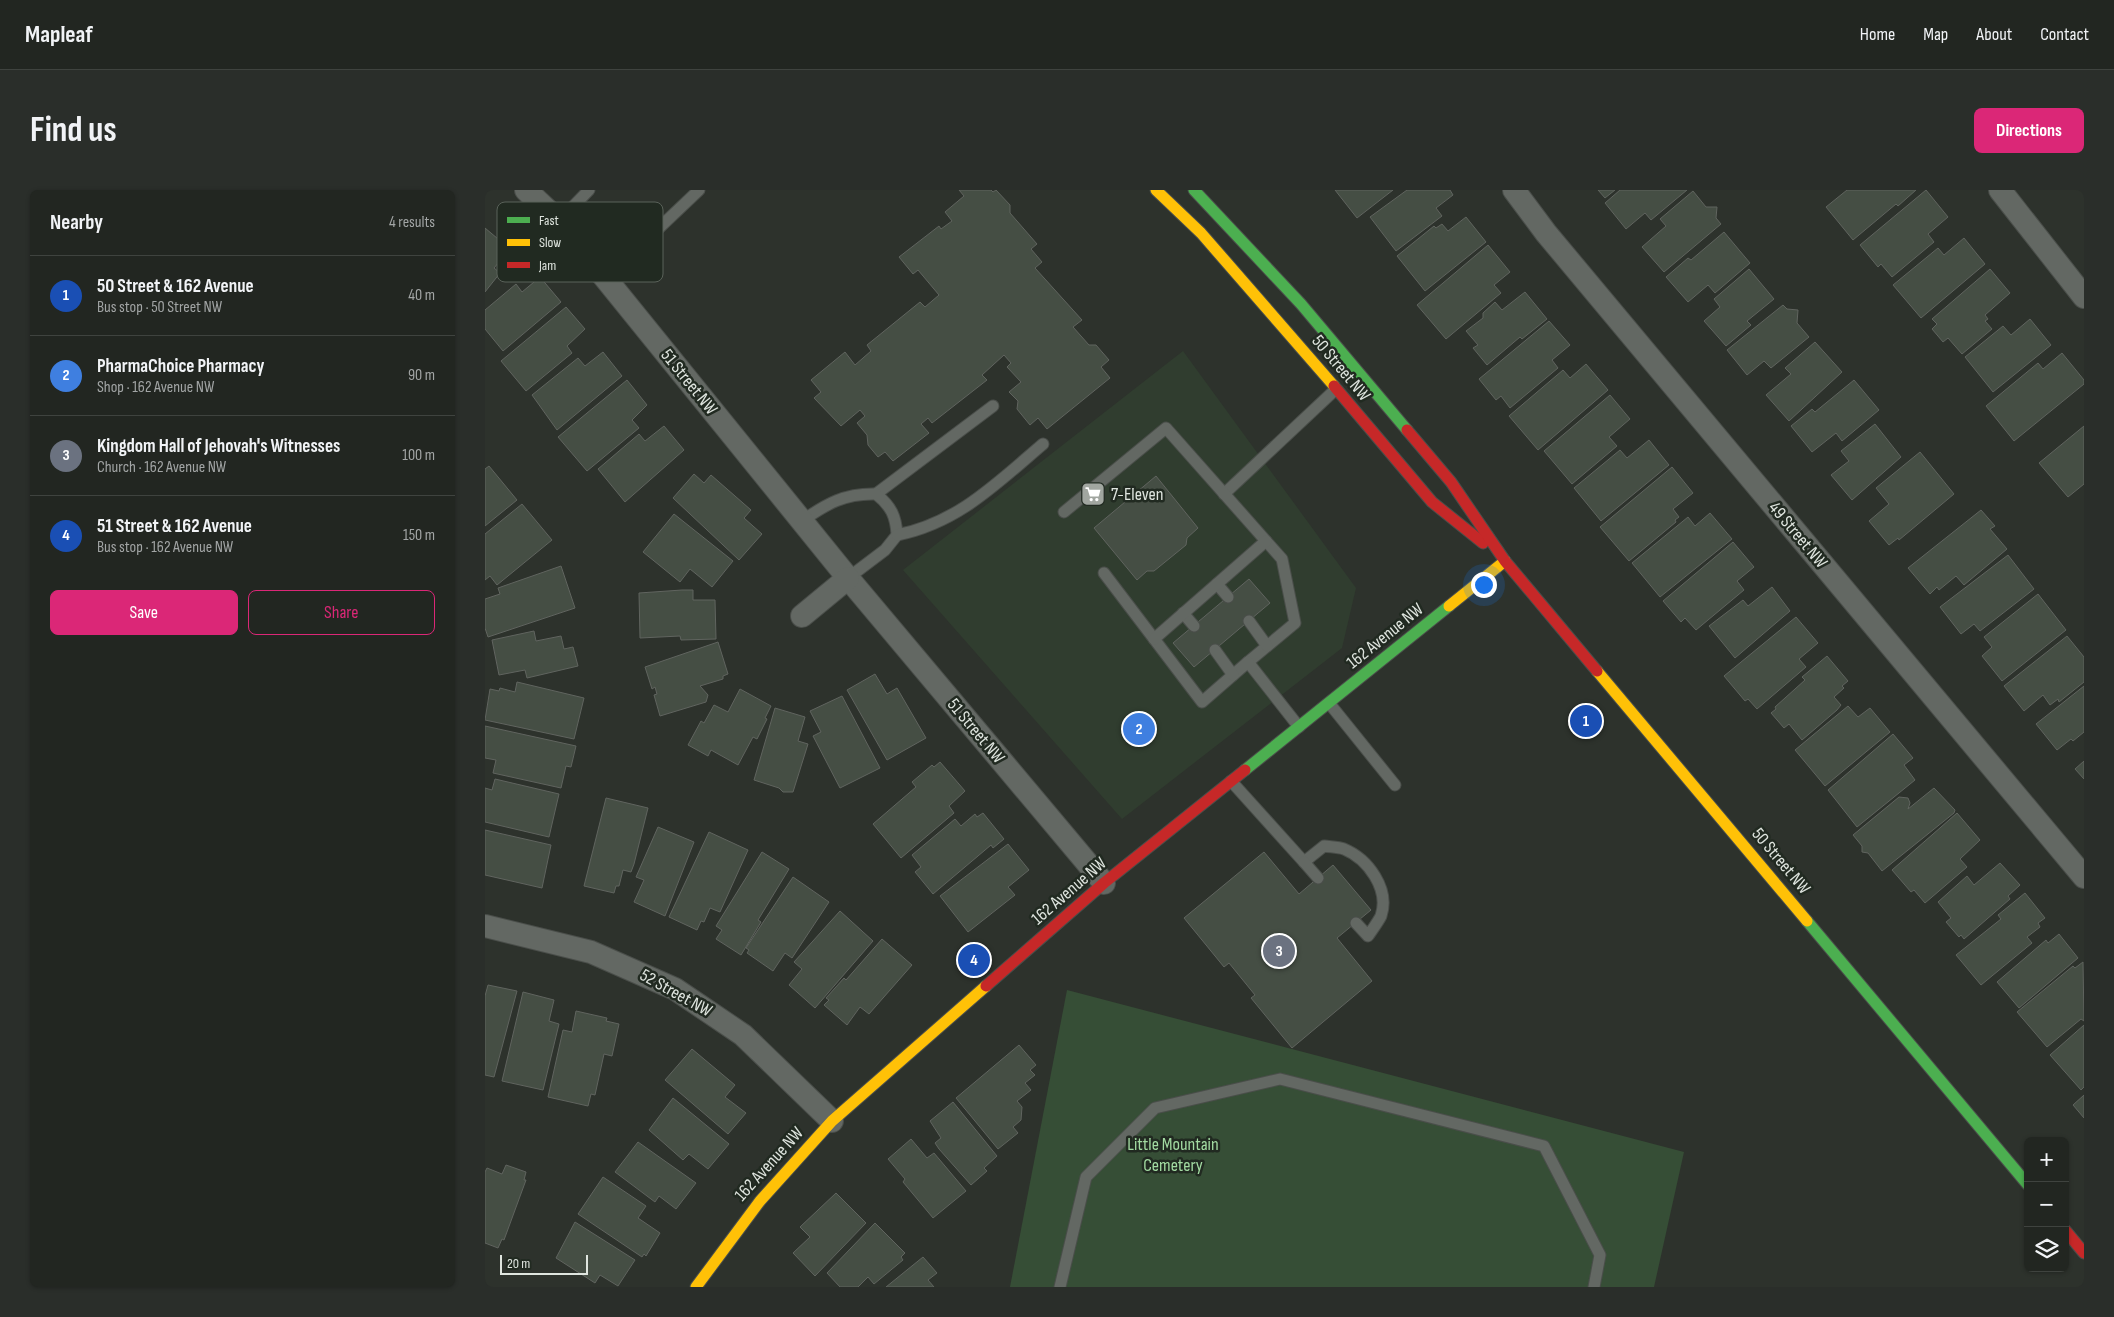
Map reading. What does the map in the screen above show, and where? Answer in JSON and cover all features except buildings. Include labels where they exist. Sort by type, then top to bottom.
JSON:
[{"type":"main road","name":"50 Street NW","points":[[1156,190],[1201,233],[1432,502],[1505,561]]},
{"type":"main road","name":"50 Street NW","points":[[1194,190],[1301,304],[1451,482],[1505,561],[2025,1182]]},
{"type":"main road","name":"162 Avenue NW","points":[[696,1287],[744,1218],[792,1162],[833,1121],[1104,883],[1505,561]]},
{"type":"main road","points":[[2069,1235],[2084,1252]]},
{"type":"street","name":"51 Street NW","points":[[526,190],[539,202]]},
{"type":"street","name":"49 Street NW","points":[[1514,190],[1546,233],[2084,878]]},
{"type":"street","points":[[2001,190],[2084,297]]},
{"type":"street","name":"51 Street NW","points":[[608,282],[848,578],[1104,883]]},
{"type":"street","points":[[802,616],[848,578]]},
{"type":"street","name":"52 Street NW","points":[[485,926],[591,952],[675,989],[743,1035],[833,1121]]},
{"type":"lane","points":[[577,202],[589,190]]},
{"type":"lane","points":[[663,224],[699,190]]},
{"type":"lane","points":[[1224,494],[1336,389]]},
{"type":"lane","points":[[802,521],[825,504],[846,496],[876,494],[993,406]]},
{"type":"lane","points":[[1063,512],[1166,428],[1282,559],[1295,623],[1202,702],[1104,573]]},
{"type":"lane","points":[[848,578],[885,550],[897,535],[921,530],[959,512],[986,493],[1043,444]]},
{"type":"lane","points":[[876,494],[887,503],[893,512],[896,520],[897,535]]},
{"type":"lane","points":[[1154,639],[1266,542]]},
{"type":"lane","points":[[1217,584],[1228,597]]},
{"type":"lane","points":[[1183,613],[1194,626]]},
{"type":"lane","points":[[1249,621],[1267,646]]},
{"type":"lane","points":[[1215,650],[1233,675]]},
{"type":"lane","points":[[1248,662],[1299,727]]},
{"type":"lane","points":[[1329,703],[1395,785]]},
{"type":"lane","points":[[1231,781],[1318,878]]},
{"type":"lane","points":[[1304,862],[1324,846],[1343,849],[1359,859],[1377,877],[1383,898],[1381,916],[1368,936],[1356,922]]},
{"type":"lane","points":[[1059,1287],[1086,1178],[1155,1108],[1280,1079],[1544,1146],[1600,1255],[1594,1287]]},
{"type":"shaded area","points":[[1183,351],[1356,588],[1342,648],[1122,819],[903,570]]},
{"type":"green space","name":"Little Mountain Cemetery","points":[[1067,990],[1684,1152],[1654,1287],[1010,1287]]},
{"type":"traffic: fast","points":[[1194,190],[1301,304],[1407,430]]},
{"type":"traffic: fast","points":[[1245,770],[1449,606]]},
{"type":"traffic: fast","points":[[1807,921],[2025,1182]]},
{"type":"traffic: slow","points":[[1156,190],[1201,233],[1334,386]]},
{"type":"traffic: slow","points":[[1449,606],[1505,561]]},
{"type":"traffic: slow","points":[[1597,671],[1807,921]]},
{"type":"traffic: slow","points":[[696,1287],[760,1201],[832,1121],[986,986]]},
{"type":"traffic: jam","points":[[1334,386],[1432,502],[1483,543]]},
{"type":"traffic: jam","points":[[1407,430],[1451,482],[1505,561],[1597,671]]},
{"type":"traffic: jam","points":[[986,986],[1104,883],[1245,770]]},
{"type":"traffic: jam","points":[[2069,1235],[2084,1253]]},
{"type":"place","name":"7-Eleven","points":[[1093,494]]},
{"type":"place","name":"50 Street & 162 Avenue","points":[[1586,721]]},
{"type":"place","name":"PharmaChoice Pharmacy","points":[[1139,729]]},
{"type":"place","name":"Kingdom Hall of Jehovah's Witnesses","points":[[1279,951]]},
{"type":"place","name":"51 Street & 162 Avenue","points":[[974,960]]}]
